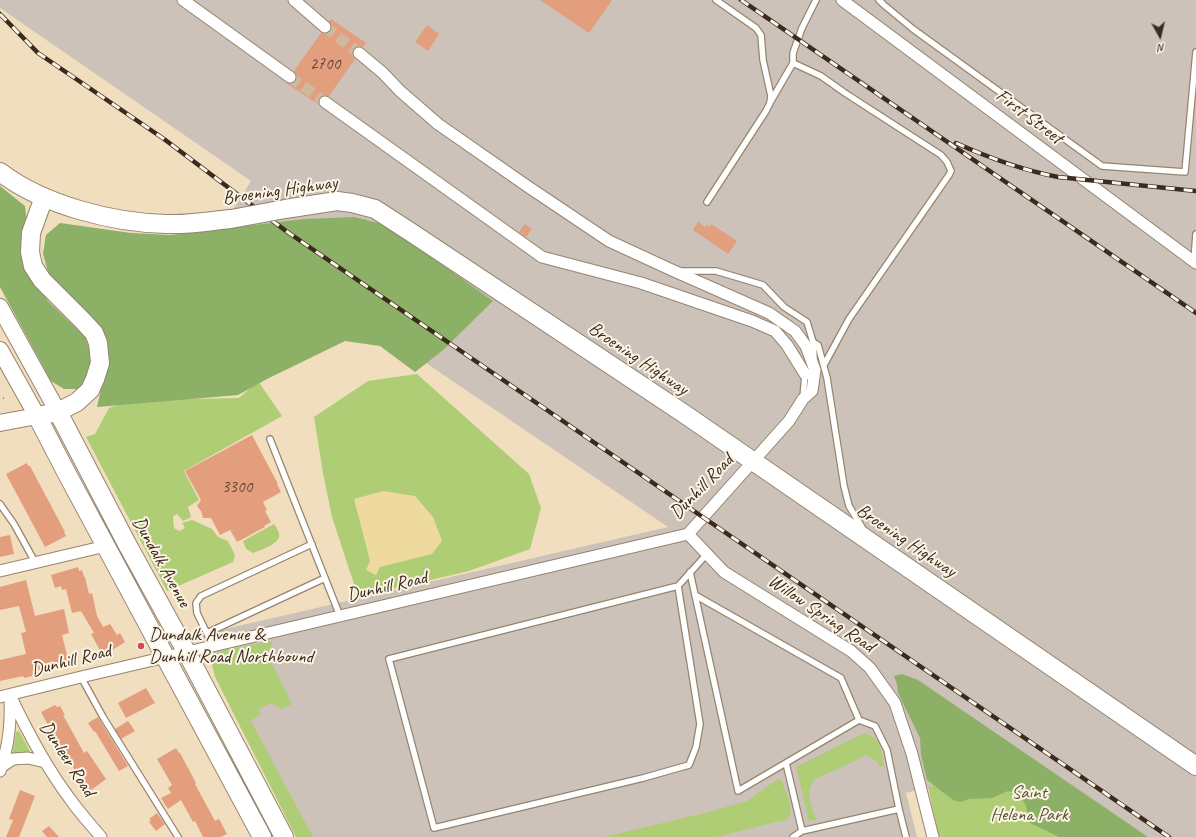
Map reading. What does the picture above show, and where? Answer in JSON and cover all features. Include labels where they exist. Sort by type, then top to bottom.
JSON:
[{"type":"main road","name":"Broening Highway","points":[[0,172],[44,198],[85,212],[141,222],[174,224],[197,223],[231,219],[285,208],[337,201],[375,209],[752,461],[1196,766]]},
{"type":"main road","points":[[1,419],[37,416],[58,412],[77,402],[90,390],[100,363],[98,343],[94,333],[42,280],[33,266],[30,252],[31,233],[44,198]]},
{"type":"main road","name":"Dundalk Avenue","points":[[0,307],[58,412],[284,837]]},
{"type":"main road","points":[[0,350],[37,416],[262,837]]},
{"type":"street","points":[[183,0],[290,77]]},
{"type":"street","points":[[294,0],[325,27]]},
{"type":"street","name":"First Street","points":[[842,0],[1195,262]]},
{"type":"street","points":[[359,53],[438,124],[609,241],[674,272],[769,313],[794,332],[806,346],[819,368]]},
{"type":"street","points":[[325,102],[542,257],[641,283],[752,321],[775,331],[787,345],[805,374]]},
{"type":"street","name":"Dunhill Road","points":[[5,696],[688,534],[789,421],[803,399],[812,391],[819,368]]},
{"type":"street","name":"Willow Spring Road","points":[[688,534],[724,572],[851,651],[870,668],[895,703],[912,754],[933,837]]},
{"type":"street","points":[[0,571],[106,546]]},
{"type":"street","points":[[1,769],[11,716],[5,696]]},
{"type":"street","name":"Dunleer Road","points":[[5,696],[70,800],[101,837]]},
{"type":"street","points":[[1,769],[13,759],[28,758],[45,762]]},
{"type":"lane","points":[[716,0],[756,28],[761,35],[762,60],[771,96],[770,103]]},
{"type":"lane","points":[[707,202],[766,111],[793,63],[793,53],[802,28],[816,0]]},
{"type":"lane","points":[[880,0],[918,34],[1102,166],[1185,172],[1196,52]]},
{"type":"lane","points":[[793,63],[822,76],[941,155],[947,162],[951,171],[849,319],[819,368]]},
{"type":"lane","points":[[1195,262],[1196,234]]},
{"type":"lane","points":[[674,272],[716,271],[763,285],[784,307],[807,322],[819,368],[827,378],[840,465],[849,506],[872,543]]},
{"type":"lane","points":[[813,342],[818,345],[819,368]]},
{"type":"lane","points":[[803,399],[805,374]]},
{"type":"lane","points":[[270,439],[340,616]]},
{"type":"lane","points":[[0,504],[14,524],[35,562]]},
{"type":"lane","points":[[213,646],[197,613],[196,603],[201,596],[312,544]]},
{"type":"lane","points":[[678,586],[700,724],[696,747],[689,765],[643,778],[434,828],[389,659],[678,586],[707,554]]},
{"type":"lane","points":[[690,572],[738,791],[859,720]]},
{"type":"lane","points":[[207,633],[325,578]]},
{"type":"lane","points":[[695,595],[841,678],[859,720],[875,726],[887,750],[893,785],[906,837]]},
{"type":"lane","points":[[81,677],[103,717],[178,837]]},
{"type":"lane","points":[[786,763],[802,831]]},
{"type":"lane","points":[[793,837],[802,831],[899,809]]},
{"type":"shaded area","points":[[0,0],[1196,0],[1196,837],[1138,837],[928,787],[906,793],[917,837],[310,837],[217,658],[195,636],[668,527],[361,319],[108,407],[251,181],[0,8]]},
{"type":"green space","points":[[0,186],[25,206],[33,281],[48,301],[85,337],[91,354],[91,375],[79,389],[64,389],[51,381],[0,287]]},
{"type":"green space","points":[[355,217],[385,225],[493,301],[442,351],[415,372],[380,346],[345,341],[267,379],[238,395],[97,407],[109,354],[104,341],[49,275],[43,254],[46,235],[60,223],[131,233],[170,235],[305,219]]},
{"type":"green space","points":[[417,374],[529,474],[541,508],[530,549],[469,571],[365,594],[354,584],[332,517],[314,417],[368,381]]},
{"type":"green space","points":[[258,381],[282,416],[184,471],[199,500],[188,507],[191,517],[183,521],[177,514],[173,516],[174,528],[179,531],[185,528],[182,523],[192,520],[212,529],[218,537],[228,541],[235,555],[233,562],[167,591],[86,437],[95,434],[109,408],[133,400],[239,398]]},
{"type":"green space","points":[[274,524],[279,532],[279,537],[274,543],[253,553],[246,549],[243,541]]},
{"type":"green space","points":[[271,641],[272,646],[266,652],[292,704],[282,709],[272,703],[260,708],[260,714],[251,721],[313,837],[296,837],[215,677],[212,665],[221,651]]},
{"type":"green space","points":[[902,674],[918,680],[1148,837],[1059,837],[1024,820],[1028,815],[1026,806],[1016,793],[1008,791],[992,798],[969,799],[961,802],[953,800],[927,780],[921,755],[920,738],[898,693],[894,676]]},
{"type":"green space","points":[[19,731],[31,753],[30,755],[12,756],[16,732]]},
{"type":"green space","points":[[864,733],[870,735],[879,744],[884,765],[881,767],[875,760],[865,755],[815,779],[809,794],[817,820],[809,821],[796,767]]},
{"type":"green space","name":"Saint Helena Park","points":[[1038,769],[1138,837],[939,837],[928,787]]},
{"type":"green space","points":[[778,779],[782,781],[789,800],[791,813],[785,820],[717,837],[604,837],[709,812],[747,801]]},
{"type":"sand","points":[[383,491],[415,496],[433,517],[442,541],[432,554],[380,567],[376,575],[366,570],[370,561],[354,499]]},
{"type":"building","points":[[540,0],[612,0],[589,33]]},
{"type":"building","points":[[331,19],[366,43],[363,47],[357,46],[353,49],[352,55],[355,59],[329,96],[325,95],[320,98],[318,101],[319,105],[286,83],[296,81],[296,74],[294,71],[321,33],[327,34],[330,31],[332,25],[329,21]]},
{"type":"building","points":[[427,25],[439,34],[428,51],[415,42]]},
{"type":"building","points":[[698,222],[706,227],[707,225],[710,227],[711,224],[737,241],[728,254],[693,230]]},
{"type":"building","points":[[525,224],[532,229],[526,237],[519,232]]},
{"type":"building","points":[[252,435],[281,492],[263,502],[267,510],[265,511],[271,522],[264,526],[265,527],[237,542],[230,530],[220,535],[211,518],[203,518],[201,511],[197,506],[201,500],[185,471]]},
{"type":"building","points":[[27,463],[28,466],[30,466],[66,536],[45,547],[6,474]]},
{"type":"building","points":[[10,535],[14,554],[0,557],[0,537]]},
{"type":"building","points":[[78,567],[79,571],[82,570],[85,577],[89,594],[92,593],[97,616],[103,627],[110,624],[117,635],[120,633],[125,642],[109,652],[108,649],[101,652],[91,634],[94,633],[81,611],[72,613],[66,589],[62,590],[61,586],[55,588],[51,575]]},
{"type":"building","points":[[26,580],[35,616],[64,609],[69,633],[62,635],[69,663],[36,671],[37,675],[24,678],[23,676],[0,681],[0,660],[26,654],[21,633],[26,632],[19,606],[0,610],[0,587]]},
{"type":"building","points":[[146,688],[155,703],[126,718],[118,703]]},
{"type":"building","points":[[55,705],[57,707],[60,706],[65,715],[63,715],[84,753],[87,751],[106,779],[90,791],[63,753],[41,712]]},
{"type":"building","points":[[98,717],[128,766],[119,771],[95,731],[94,732],[88,723]]},
{"type":"building","points":[[128,721],[135,731],[121,739],[115,729]]},
{"type":"building","points":[[176,748],[215,821],[219,819],[227,834],[221,837],[203,837],[195,821],[193,822],[181,800],[168,809],[161,798],[171,793],[168,788],[172,785],[157,759]]},
{"type":"building","points":[[20,790],[35,796],[19,837],[6,837],[13,820],[9,819]]},
{"type":"building","points":[[157,813],[165,824],[156,831],[149,822],[151,820],[149,819]]},
{"type":"building","points":[[49,826],[59,837],[47,837],[42,831]]},
{"type":"tunnel","points":[[325,27],[359,53]]},
{"type":"tunnel","points":[[290,77],[325,102]]},
{"type":"railway","points":[[741,0],[1196,313]]},
{"type":"railway","points":[[0,14],[38,53],[164,139],[286,231],[1169,837]]},
{"type":"railway","points":[[956,143],[1006,163],[1058,177],[1196,191]]},
{"type":"place","name":"Dundalk Avenue & Dunhill Road Northbound","points":[[141,646]]}]
